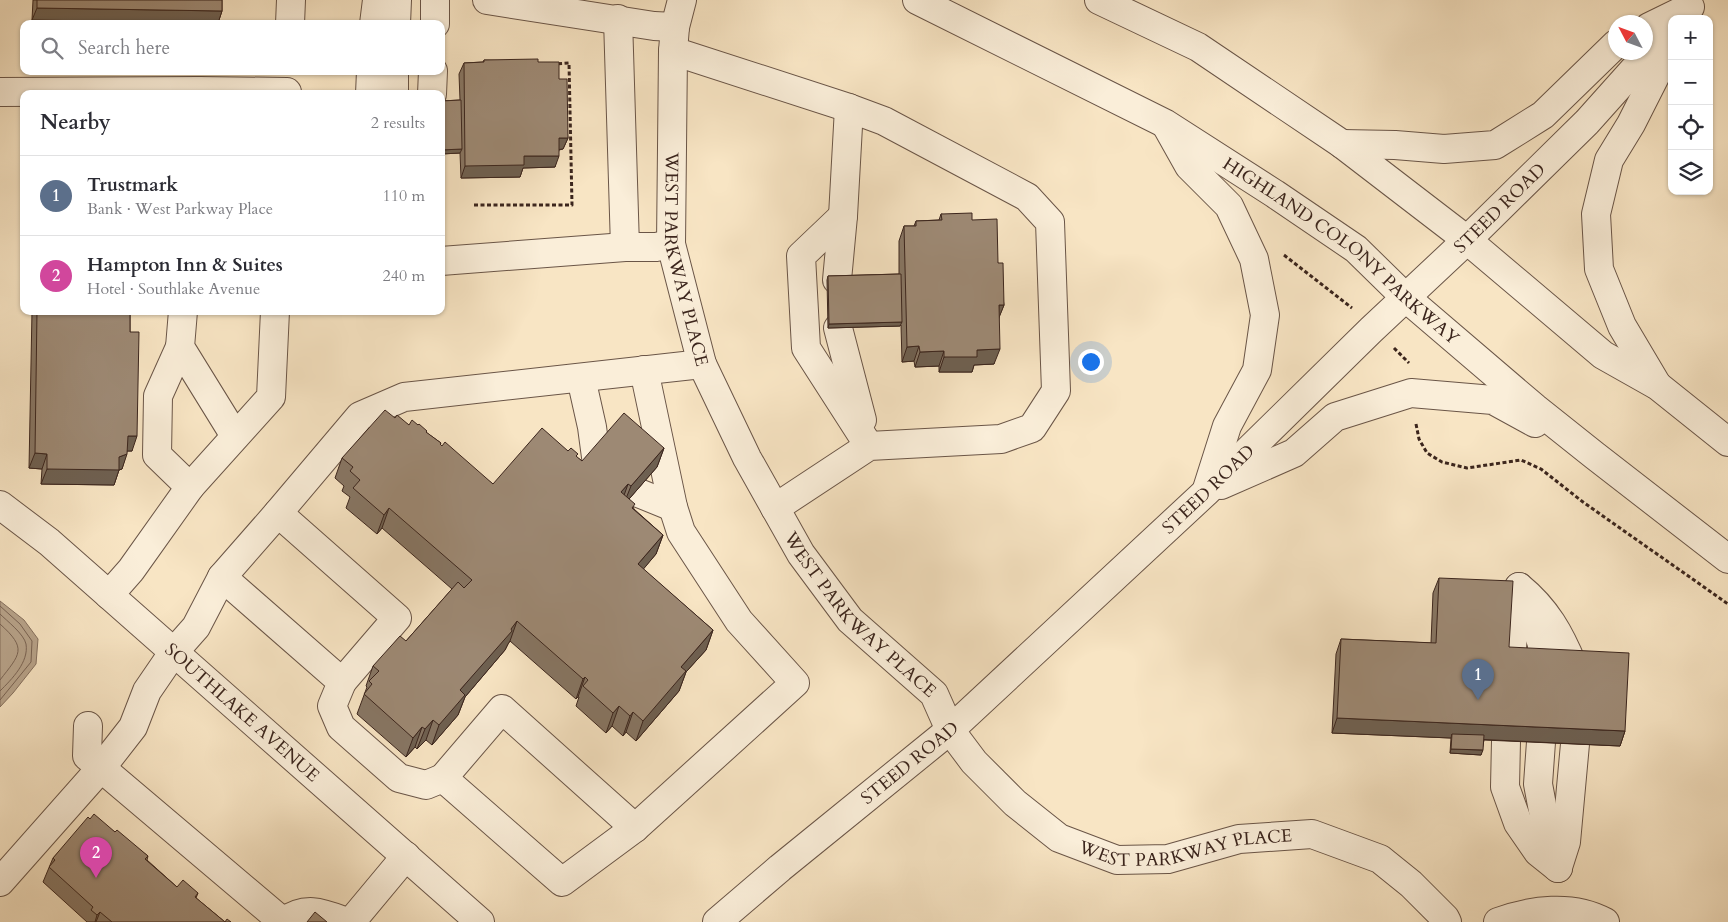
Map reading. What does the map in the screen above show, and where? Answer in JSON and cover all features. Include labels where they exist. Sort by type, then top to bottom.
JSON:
[{"type":"street","points":[[290,20],[291,0]]},
{"type":"street","points":[[374,20],[377,0]]},
{"type":"street","points":[[396,20],[397,0]]},
{"type":"street","points":[[416,0],[416,20]]},
{"type":"street","points":[[434,20],[436,0]]},
{"type":"street","points":[[487,0],[618,20],[674,39],[884,121],[1027,196],[1050,222],[1056,391],[1032,428],[1001,440],[869,446],[775,508]]},
{"type":"street","name":"WEST PARKWAY PLACE","points":[[682,0],[674,39],[671,244],[702,364],[747,458],[801,554],[850,620],[934,694],[950,730],[974,762],[1014,803],[1059,838],[1117,860],[1168,859],[1239,839],[1312,834],[1380,859],[1412,884],[1447,922]]},
{"type":"street","name":"HIGHLAND COLONY PARKWAY","points":[[916,0],[1166,124],[1356,249],[1405,297],[1535,408],[1728,559]]},
{"type":"street","points":[[1099,0],[1198,47],[1342,144],[1467,240],[1603,355],[1658,386],[1728,442]]},
{"type":"street","points":[[1653,26],[1687,11]]},
{"type":"street","points":[[618,20],[625,247]]},
{"type":"street","name":"STEED ROAD","points":[[717,922],[780,868],[950,730],[1206,492],[1587,122],[1668,31]]},
{"type":"street","points":[[1658,386],[1622,326],[1599,268],[1596,214],[1609,160],[1631,124],[1668,51]]},
{"type":"street","points":[[1342,144],[1395,145],[1444,149],[1495,145],[1543,114],[1608,52]]},
{"type":"street","points":[[370,90],[371,75]]},
{"type":"street","points":[[394,75],[394,90]]},
{"type":"street","points":[[413,90],[414,75]]},
{"type":"street","points":[[432,75],[432,90]]},
{"type":"street","points":[[228,90],[287,86]]},
{"type":"street","points":[[0,92],[20,92]]},
{"type":"street","points":[[837,280],[843,216],[849,108]]},
{"type":"street","points":[[1166,124],[1189,166],[1229,206],[1254,259],[1265,315],[1257,370],[1227,426],[1206,492]]},
{"type":"street","points":[[843,216],[801,256],[806,348],[869,446]]},
{"type":"street","points":[[445,261],[625,247],[656,248],[671,244]]},
{"type":"street","points":[[183,315],[180,347],[158,396],[157,455],[190,487]]},
{"type":"street","points":[[109,595],[131,570],[190,487],[270,397],[275,315]]},
{"type":"street","points":[[838,328],[869,446]]},
{"type":"street","points":[[180,347],[235,436]]},
{"type":"street","points":[[0,882],[101,768],[133,727],[147,691],[173,653],[196,627],[222,577],[360,416],[404,397],[702,364]]},
{"type":"street","points":[[443,778],[562,882],[636,828],[794,683],[739,621],[680,532],[644,370]]},
{"type":"street","points":[[581,378],[592,427],[596,457]]},
{"type":"street","points":[[1206,492],[1294,453],[1335,417],[1411,393],[1492,400],[1594,455]]},
{"type":"street","points":[[636,492],[673,507]]},
{"type":"street","name":"SOUTHLAKE AVENUE","points":[[0,505],[42,536],[480,922]]},
{"type":"street","points":[[278,513],[397,618],[342,682],[332,706],[341,727],[399,778],[426,785],[443,778],[502,709],[636,828]]},
{"type":"street","points":[[222,577],[342,682]]},
{"type":"street","points":[[1520,587],[1533,616],[1542,644],[1543,664]]},
{"type":"street","points":[[88,726],[87,756],[283,922],[294,914],[318,912],[349,922],[406,856]]},
{"type":"street","points":[[1540,742],[1566,842],[1558,868],[1528,817],[1519,788],[1540,742]]},
{"type":"street","points":[[1498,922],[1515,916],[1548,911],[1574,911],[1605,922]]},
{"type":"path","points":[[474,204],[572,205],[568,63],[549,64]]},
{"type":"path","points":[[1254,259],[1284,254],[1358,312]]},
{"type":"path","points":[[1415,416],[1419,439],[1427,453],[1442,462],[1467,468],[1521,460],[1541,469],[1583,502],[1728,604]]},
{"type":"water","points":[[0,601],[24,620],[38,639],[36,664],[0,707]]},
{"type":"building","points":[[37,0],[222,0],[222,11],[37,8]]},
{"type":"building","points":[[538,59],[538,62],[559,62],[559,79],[567,79],[568,138],[559,138],[559,156],[524,156],[524,165],[465,166],[464,63],[484,62],[484,60]]},
{"type":"building","points":[[461,100],[462,149],[445,150],[445,101]]},
{"type":"building","points":[[972,213],[972,220],[997,219],[998,263],[1003,263],[1004,305],[999,305],[1000,349],[977,350],[977,357],[944,357],[944,351],[920,352],[919,346],[907,347],[904,226],[916,226],[916,221],[942,220],[941,214]]},
{"type":"building","points":[[901,274],[902,322],[829,324],[828,276]]},
{"type":"building","points":[[37,315],[130,315],[130,332],[139,332],[137,436],[128,436],[127,454],[119,457],[119,470],[47,469],[47,454],[35,453]]},
{"type":"building","points":[[385,410],[395,418],[397,415],[409,425],[412,420],[419,424],[442,446],[445,442],[493,484],[542,428],[568,451],[571,448],[582,461],[624,413],[664,448],[631,486],[628,484],[621,492],[635,504],[632,508],[663,535],[638,564],[713,630],[681,667],[686,671],[643,721],[633,712],[630,716],[619,706],[613,713],[583,686],[588,680],[585,677],[583,679],[517,621],[511,629],[512,631],[460,690],[465,695],[439,725],[433,720],[425,729],[422,727],[413,738],[364,694],[372,684],[369,681],[379,671],[373,666],[400,636],[406,641],[458,582],[464,588],[472,580],[389,508],[384,515],[353,488],[360,480],[350,471],[353,467],[342,458]]},
{"type":"building","points":[[1439,578],[1513,581],[1509,647],[1629,653],[1625,731],[1337,718],[1341,639],[1436,643]]},
{"type":"building","points":[[1452,734],[1484,735],[1483,750],[1451,749]]},
{"type":"building","points":[[94,814],[148,856],[145,859],[177,887],[183,880],[198,893],[195,897],[225,922],[112,922],[100,912],[97,915],[91,910],[93,907],[49,867],[55,860],[53,858],[88,817],[90,819]]},
{"type":"building","points":[[315,912],[327,922],[307,922]]},
{"type":"place","name":"Trustmark","points":[[1478,700]]},
{"type":"place","name":"Hampton Inn & Suites","points":[[96,878]]}]
